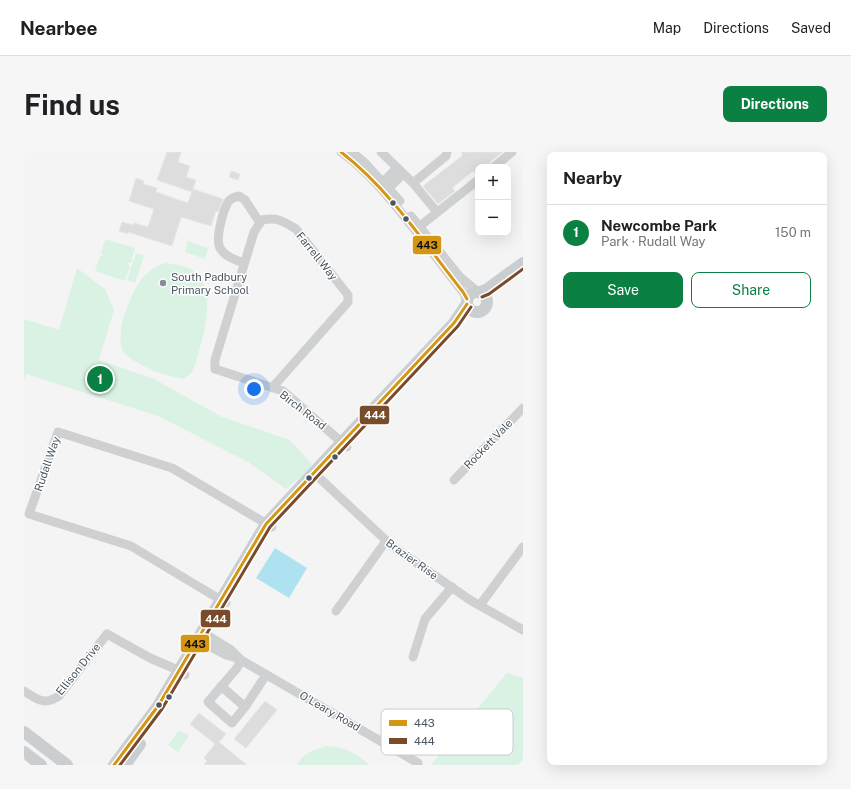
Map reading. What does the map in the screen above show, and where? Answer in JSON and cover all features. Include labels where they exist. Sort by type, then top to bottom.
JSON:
[{"type":"main road","points":[[481,294],[523,263]]},
{"type":"main road","points":[[125,765],[148,734],[223,601],[269,526],[469,305],[470,294],[481,294],[496,290],[523,270]]},
{"type":"main road","points":[[469,305],[476,312],[482,310],[486,305],[481,294]]},
{"type":"main road","points":[[114,765],[180,676]]},
{"type":"main road","points":[[24,732],[64,763],[75,765]]},
{"type":"main road","points":[[24,752],[41,765]]},
{"type":"street","points":[[381,152],[413,183],[437,212]]},
{"type":"street","points":[[413,183],[446,156],[447,152]]},
{"type":"street","points":[[498,164],[512,152]]},
{"type":"street","points":[[347,153],[365,163],[386,185],[460,277],[481,294]]},
{"type":"street","points":[[347,153],[354,162],[382,189],[437,258],[469,305]]},
{"type":"street","points":[[386,185],[400,171]]},
{"type":"street","points":[[420,226],[475,182]]},
{"type":"street","points":[[239,196],[245,200],[260,223],[254,232],[244,263],[226,255],[220,248],[218,241],[218,233],[228,203],[232,198],[239,196]]},
{"type":"street","name":"Farrell Way","points":[[260,223],[262,220],[274,218],[296,229],[348,295],[348,302],[272,388]]},
{"type":"street","name":"Birch Road","points":[[244,263],[215,360],[216,369],[283,391],[344,444]]},
{"type":"street","name":"Rockett Vale","points":[[454,480],[523,408]]},
{"type":"street","name":"Rudall Way","points":[[223,601],[131,546],[29,514],[58,432],[172,468],[269,526]]},
{"type":"street","name":"Brazier Rise","points":[[316,475],[392,546],[480,605],[523,630]]},
{"type":"street","points":[[336,610],[386,541]]},
{"type":"street","points":[[480,605],[523,547]]},
{"type":"street","points":[[413,657],[425,619],[452,587]]},
{"type":"street","name":"Ellison Drive","points":[[24,691],[39,700],[47,701],[54,699],[58,696],[107,634],[180,676]]},
{"type":"street","name":"O'Leary Road","points":[[203,638],[230,649],[241,660],[381,742]]},
{"type":"street","points":[[241,660],[237,668],[208,702],[232,723],[245,707],[266,675]]},
{"type":"street","points":[[222,686],[245,707]]},
{"type":"street","name":"O'Leary Road","points":[[403,755],[418,764]]},
{"type":"green space","points":[[105,239],[135,248],[131,263],[128,263],[127,265],[130,266],[125,281],[95,271],[100,256],[103,256],[101,254]]},
{"type":"green space","points":[[188,241],[208,248],[205,259],[185,252]]},
{"type":"green space","points":[[136,253],[144,256],[135,283],[127,280]]},
{"type":"green space","points":[[165,263],[175,264],[192,270],[199,277],[207,295],[207,315],[196,363],[191,373],[184,379],[151,370],[133,360],[125,354],[120,338],[124,317],[132,296],[141,280],[146,274]]},
{"type":"green space","points":[[77,268],[105,289],[114,310],[99,360],[154,379],[222,417],[290,440],[312,464],[307,472],[286,489],[248,462],[158,416],[26,374],[24,380],[24,319],[59,330]]},
{"type":"green space","points":[[507,673],[523,678],[523,765],[431,765],[439,755],[513,755],[513,709],[477,709]]},
{"type":"green space","points":[[179,730],[189,736],[178,752],[168,745]]},
{"type":"green space","points":[[329,746],[350,751],[369,765],[297,765],[303,757],[310,752]]},
{"type":"water","points":[[275,548],[307,568],[289,598],[256,578]]},
{"type":"building","points":[[167,152],[181,152],[178,162],[190,166],[186,177],[196,180],[192,192],[157,180]]},
{"type":"building","points":[[462,152],[503,152],[489,164],[475,164],[475,174],[473,171],[452,188],[455,191],[438,204],[423,186],[462,156]]},
{"type":"building","points":[[231,171],[240,174],[238,180],[229,177]]},
{"type":"building","points":[[136,178],[144,181],[143,184],[157,188],[156,192],[188,203],[193,189],[223,199],[218,212],[216,211],[211,226],[181,217],[172,246],[128,232],[128,234],[119,231],[122,222],[133,225],[134,223],[148,227],[154,209],[129,201]]},
{"type":"building","points":[[265,701],[277,710],[246,748],[234,739]]},
{"type":"building","points":[[199,713],[226,734],[219,742],[247,765],[204,765],[207,761],[204,758],[215,744],[190,724]]},
{"type":"transit line","name":"443","points":[[341,152],[359,167],[391,200],[421,237],[467,299]]},
{"type":"transit line","name":"444","points":[[482,297],[489,294],[523,269]]},
{"type":"transit line","name":"443","points":[[114,765],[158,706],[266,524],[454,323],[467,304]]},
{"type":"transit line","name":"444","points":[[120,765],[162,709],[270,527],[458,326],[471,307]]},
{"type":"place","name":"South Padbury Primary School","points":[[163,283]]},
{"type":"place","name":"Newcombe Park","points":[[100,379]]}]
